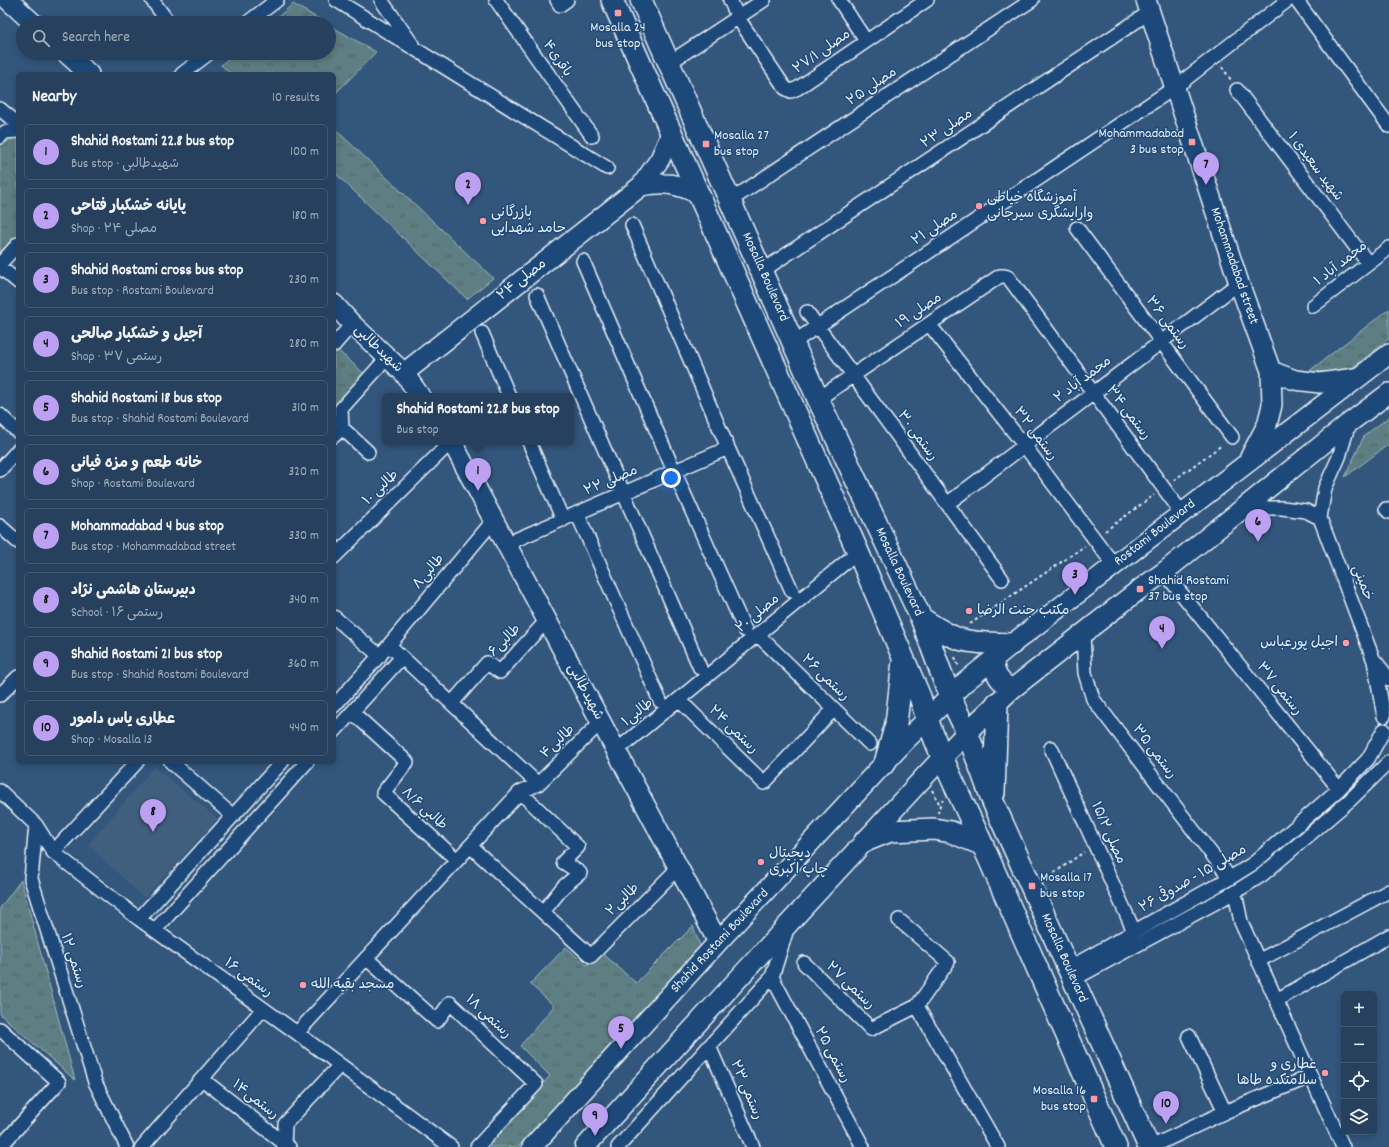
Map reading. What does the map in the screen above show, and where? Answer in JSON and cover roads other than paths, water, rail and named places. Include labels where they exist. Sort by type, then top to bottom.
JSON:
[{"type":"main road","points":[[8,0],[25,16]]},
{"type":"main road","name":"Mosalla Boulevard","points":[[612,0],[858,552],[920,698],[942,758],[983,845],[1116,1147]]},
{"type":"main road","name":"Mosalla Boulevard","points":[[641,0],[818,399],[921,618],[950,697],[967,732],[994,802],[1150,1147]]},
{"type":"main road","name":"Mohammadabad street","points":[[1148,6],[1239,283],[1271,371],[1272,405],[1267,425],[1246,464]]},
{"type":"main road","points":[[73,60],[85,72]]},
{"type":"main road","points":[[641,186],[660,160],[671,134]]},
{"type":"main road","points":[[641,186],[661,183],[680,186],[697,193]]},
{"type":"main road","name":"مصلی ۲۴","points":[[404,374],[641,186]]},
{"type":"main road","name":"شهیدطالبی","points":[[336,306],[352,324],[404,374],[418,393]]},
{"type":"main road","name":"Rostami Boulevard","points":[[927,719],[965,682],[994,658],[1389,354]]},
{"type":"main road","points":[[1271,371],[1295,380],[1320,383],[1357,378]]},
{"type":"main road","points":[[585,1147],[788,924],[942,758],[997,703],[1012,689],[1164,572],[1349,423],[1389,393]]},
{"type":"main road","name":"شهیدطالبی","points":[[454,445],[718,942]]},
{"type":"main road","points":[[921,618],[939,630],[960,639],[976,642],[1012,644]]},
{"type":"main road","points":[[885,763],[896,724],[903,658]]},
{"type":"main road","points":[[994,658],[994,666],[1000,680],[1012,689]]},
{"type":"main road","points":[[994,802],[997,703]]},
{"type":"main road","name":"Shahid Rostami Boulevard","points":[[532,1147],[718,942],[927,719]]},
{"type":"main road","points":[[865,841],[890,831],[934,829],[951,832],[983,845]]},
{"type":"main road","points":[[1049,995],[1071,974]]},
{"type":"street","points":[[152,0],[164,16]]},
{"type":"street","points":[[336,0],[607,168]]},
{"type":"street","points":[[381,0],[415,48]]},
{"type":"street","name":"باقری۴","points":[[496,0],[592,136]]},
{"type":"street","points":[[557,0],[560,5],[568,0]]},
{"type":"street","points":[[730,0],[738,18]]},
{"type":"street","points":[[669,64],[764,0]]},
{"type":"street","points":[[839,0],[866,41]]},
{"type":"street","name":"مصلی ۲۷/۱","points":[[738,18],[785,88],[791,91],[798,88],[927,0]]},
{"type":"street","name":"مصلی ۲۵","points":[[731,200],[1032,0]]},
{"type":"street","name":"مصلی ۲۱","points":[[794,342],[1174,88],[1288,0]]},
{"type":"street","points":[[1296,0],[1389,126]]},
{"type":"street","points":[[255,16],[273,1]]},
{"type":"street","name":"مصلی ۲۳","points":[[762,271],[1148,6]]},
{"type":"street","points":[[184,72],[193,60]]},
{"type":"street","name":"شهید سعیدی ۱","points":[[1237,90],[1368,263]]},
{"type":"street","points":[[0,109],[16,122]]},
{"type":"street","points":[[0,137],[5,132],[16,131]]},
{"type":"street","points":[[632,225],[728,448],[792,591]]},
{"type":"street","name":"رستمی ۳۶","points":[[1077,228],[1232,437]]},
{"type":"street","points":[[16,246],[0,265],[16,280]]},
{"type":"street","name":"محمد آباد ۱","points":[[1313,306],[1389,248]]},
{"type":"street","points":[[583,261],[674,472],[745,630]]},
{"type":"street","name":"مصلی ۱۹","points":[[818,399],[1000,276],[1004,276]]},
{"type":"street","name":"رستمی ۳۴","points":[[1004,276],[1008,277],[1182,512]]},
{"type":"street","name":"محمد آباد ۲","points":[[947,504],[1239,283]]},
{"type":"street","points":[[537,294],[700,668]]},
{"type":"street","name":"رستمی ۳۰","points":[[807,312],[1002,579]]},
{"type":"street","points":[[336,342],[352,324]]},
{"type":"street","name":"رستمی ۳۲","points":[[929,324],[1024,445],[1114,566]]},
{"type":"street","points":[[482,333],[508,393]]},
{"type":"street","points":[[368,452],[338,432],[341,409],[387,358]]},
{"type":"street","points":[[0,415],[16,430]]},
{"type":"street","points":[[1243,508],[1282,508],[1306,511],[1320,518],[1325,488],[1339,457],[1349,423]]},
{"type":"street","name":"طالبی ۱۰","points":[[336,555],[449,445]]},
{"type":"street","points":[[530,445],[562,520]]},
{"type":"street","name":"مصلی ۲۲","points":[[506,544],[728,448]]},
{"type":"street","points":[[0,470],[16,452]]},
{"type":"street","points":[[577,513],[660,701]]},
{"type":"street","name":"خمینی","points":[[1320,518],[1374,660]]},
{"type":"street","name":"طالبی۸","points":[[336,704],[380,656],[494,520]]},
{"type":"street","points":[[0,526],[16,540]]},
{"type":"street","name":"مصلی ۲۰","points":[[679,700],[858,552]]},
{"type":"street","name":"رستمی ۳۷","points":[[1164,572],[1339,788]]},
{"type":"street","points":[[336,619],[380,656]]},
{"type":"street","name":"طالبی۶","points":[[452,703],[487,663],[500,672],[547,620]]},
{"type":"street","name":"رستمی ۳۵","points":[[1083,634],[1085,673],[1094,699],[1230,878]]},
{"type":"street","name":"رستمی ۲۶","points":[[758,635],[870,744]]},
{"type":"street","points":[[297,1033],[520,792],[538,784],[389,645]]},
{"type":"street","points":[[336,730],[402,657]]},
{"type":"street","points":[[1374,660],[1389,679]]},
{"type":"street","points":[[1374,660],[1386,712],[1382,723],[1386,734]]},
{"type":"street","points":[[0,695],[16,679]]},
{"type":"street","name":"طالبی۱","points":[[616,751],[679,700]]},
{"type":"street","name":"رستمی ۲۴","points":[[679,700],[764,783],[834,709]]},
{"type":"street","name":"طالبي ۸/۶","points":[[352,712],[408,762],[383,793],[457,860]]},
{"type":"street","name":"طالبی۴","points":[[538,784],[601,722]]},
{"type":"street","name":"مصلی ۱۵ - صدوقی ۲۶","points":[[1071,974],[1134,931],[1230,878],[1254,863],[1339,788],[1368,759],[1386,734]]},
{"type":"street","name":"مصلی ۱۵/۲","points":[[1051,748],[1134,931]]},
{"type":"street","points":[[1071,974],[1235,892],[1262,874],[1350,800],[1389,762]]},
{"type":"street","points":[[53,852],[135,764]]},
{"type":"street","points":[[173,764],[233,816]]},
{"type":"street","points":[[138,919],[280,764]]},
{"type":"street","points":[[155,930],[305,764]]},
{"type":"street","points":[[0,791],[36,825]]},
{"type":"street","points":[[470,846],[543,912],[563,887],[580,873],[563,862],[578,847],[520,792]]},
{"type":"street","name":"رستمی ۱۶","points":[[36,825],[53,852],[138,919],[297,1033],[451,1147]]},
{"type":"street","name":"رستمی ۱۲","points":[[36,825],[31,879],[95,1082],[127,1147]]},
{"type":"street","name":"طالبی۲","points":[[543,912],[591,956],[678,868]]},
{"type":"street","points":[[1258,961],[1389,891]]},
{"type":"street","points":[[1235,892],[1241,922],[1343,1147]]},
{"type":"street","points":[[899,920],[948,962],[918,1006],[998,1147]]},
{"type":"street","points":[[624,1144],[709,1046],[772,977],[788,924]]},
{"type":"street","points":[[1277,1000],[1389,936]]},
{"type":"street","name":"رستمی ۱۸","points":[[366,958],[437,1020],[450,1003],[536,1084],[477,1147]]},
{"type":"street","name":"رستمی ۲۷","points":[[804,963],[871,1029],[918,1006]]},
{"type":"street","name":"رستمی ۲۵","points":[[772,977],[863,1147]]},
{"type":"street","points":[[142,1147],[263,1009]]},
{"type":"street","points":[[0,1029],[59,1082],[0,1147]]},
{"type":"street","points":[[1189,1036],[1225,1112]]},
{"type":"street","name":"رستمی ۲۳","points":[[709,1046],[753,1147]]},
{"type":"street","points":[[285,1146],[285,1124],[340,1065]]},
{"type":"street","points":[[1150,1147],[1225,1112],[1311,1076]]},
{"type":"street","name":"رستمی۱۴","points":[[202,1079],[285,1146]]},
{"type":"place","name":"Mosalla 24 bus stop","points":[[618,13]]},
{"type":"place","name":"Mohammadabad 3 bus stop","points":[[1192,142]]},
{"type":"place","name":"Mosalla 27 bus stop","points":[[706,144]]},
{"type":"place","name":"Mohammadabad 4 bus stop","points":[[1206,185]]},
{"type":"place","name":"پایانه خشکبار فتاحی","points":[[468,205]]},
{"type":"place","name":"آموزشگاه خیاطی وارایشگری سیرجانی","points":[[979,206]]},
{"type":"place","name":"بازرگانی حامد شهدایی","points":[[483,221]]},
{"type":"place","name":"Shahid Rostami 22.8 bus stop","points":[[478,491]]},
{"type":"place","name":"خانه طعم و مزه فیانی","points":[[1258,542]]},
{"type":"place","name":"Shahid Rostami 37 bus stop","points":[[1140,589]]},
{"type":"place","name":"Shahid Rostami cross bus stop","points":[[1075,595]]},
{"type":"place","name":"مكتب جنت الرضا","points":[[969,611]]},
{"type":"place","name":"اجیل پورعباس","points":[[1346,643]]},
{"type":"place","name":"آجیل و خشکبار صالحی","points":[[1162,649]]},
{"type":"place","name":"دبیرستان هاشمی نژاد","points":[[153,832]]},
{"type":"place","name":"دیجیتال چاپ اکبری","points":[[761,862]]},
{"type":"place","name":"Mosalla 17 bus stop","points":[[1032,886]]},
{"type":"place","name":"مسجد بقیه الله","points":[[303,985]]},
{"type":"place","name":"Shahid Rostami 18 bus stop","points":[[621,1049]]},
{"type":"place","name":"عطاری و سلامتکده طاها","points":[[1325,1073]]},
{"type":"place","name":"Mosalla 16 bus stop","points":[[1094,1099]]},
{"type":"place","name":"عطاری یاس دامور","points":[[1166,1124]]},
{"type":"place","name":"Shahid Rostami 21 bus stop","points":[[595,1136]]}]
